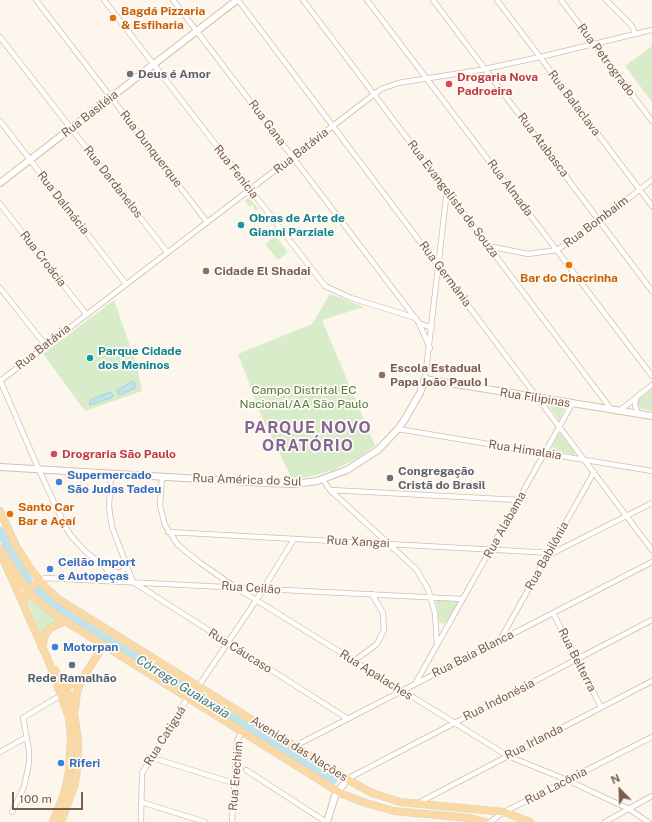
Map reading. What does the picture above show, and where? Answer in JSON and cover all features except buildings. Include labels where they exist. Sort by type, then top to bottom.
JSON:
[{"type":"main road","name":"Rua Basiléia","points":[[0,183],[238,0]]},
{"type":"main road","name":"Rua Filipinas","points":[[425,379],[611,410]]},
{"type":"main road","name":"Rua América do Sul","points":[[0,467],[294,484],[323,480],[347,470],[368,458],[378,450],[398,430],[423,387],[425,379]]},
{"type":"main road","name":"Rua Filipinas","points":[[423,387],[436,382]]},
{"type":"main road","points":[[611,410],[652,416]]},
{"type":"main road","name":"Avenida das Nações","points":[[0,511],[16,546],[39,580],[66,604],[347,779],[372,793],[392,800],[416,804],[504,812],[530,822]]},
{"type":"main road","points":[[0,550],[49,662],[62,695],[70,726],[70,760],[64,794],[53,822]]},
{"type":"main road","name":"Avenida das Nações","points":[[0,550],[28,591],[39,602],[66,621],[338,791],[372,805],[410,814],[470,818],[485,822]]},
{"type":"main road","points":[[24,606],[24,598],[28,591],[39,580]]},
{"type":"main road","points":[[42,647],[45,635],[50,628],[66,621]]},
{"type":"main road","points":[[74,713],[77,692],[82,679],[104,645]]},
{"type":"main road","points":[[49,662],[65,686],[74,713],[78,740],[77,773],[72,796],[61,822]]},
{"type":"main road","points":[[65,686],[75,684],[82,679]]},
{"type":"main road","points":[[326,822],[338,791],[347,779]]},
{"type":"main road","points":[[372,793],[368,798],[372,805]]},
{"type":"street","name":"Rua Dunquerque","points":[[36,0],[207,222]]},
{"type":"street","name":"Rua Fenícia","points":[[104,0],[325,286],[351,298],[417,320]]},
{"type":"street","name":"Rua Gana","points":[[173,0],[417,320],[430,348]]},
{"type":"street","name":"Rua Germânia","points":[[238,0],[652,550]]},
{"type":"street","name":"Rua Evangelista de Souza","points":[[303,0],[611,410]]},
{"type":"street","name":"Rua Almada","points":[[367,0],[652,376]]},
{"type":"street","name":"Rua Atabasca","points":[[433,0],[652,290]]},
{"type":"street","name":"Rua Balaclava","points":[[497,0],[652,206]]},
{"type":"street","name":"Rua Petrogrado","points":[[561,0],[652,121]]},
{"type":"street","points":[[606,0],[632,26],[635,34]]},
{"type":"street","name":"Rua Batávia","points":[[0,380],[333,125],[388,86],[485,69],[595,45],[652,30]]},
{"type":"street","name":"Rua Dardanelos","points":[[0,37],[167,252]]},
{"type":"street","name":"Rua Dalmácia","points":[[0,121],[126,284]]},
{"type":"street","name":"Rua Bombaim","points":[[488,246],[528,254],[557,250],[652,180]]},
{"type":"street","name":"Rua América do Sul","points":[[425,379],[430,348],[447,190]]},
{"type":"street","name":"Rua Croácia","points":[[0,204],[86,314]]},
{"type":"street","points":[[0,288],[46,346]]},
{"type":"street","points":[[417,320],[432,328]]},
{"type":"street","points":[[0,380],[39,470],[66,528],[72,537],[86,552],[104,566],[118,573],[124,571],[126,567]]},
{"type":"street","points":[[619,411],[652,385]]},
{"type":"street","points":[[636,398],[635,405],[638,414]]},
{"type":"street","points":[[599,408],[602,405],[603,399]]},
{"type":"street","name":"Rua Alabama","points":[[415,684],[572,404]]},
{"type":"street","name":"Rua Himalaia","points":[[398,430],[652,471]]},
{"type":"street","name":"Rua Babilônia","points":[[500,640],[594,472]]},
{"type":"street","points":[[111,474],[109,506],[110,520],[116,542],[133,582]]},
{"type":"street","name":"Rua Apalaches","points":[[162,477],[161,512],[168,532],[186,553],[235,587],[257,599],[508,756],[567,780],[629,809],[648,822]]},
{"type":"street","points":[[323,480],[330,490],[416,569],[431,596],[435,613],[437,645]]},
{"type":"street","points":[[330,490],[519,500]]},
{"type":"street","points":[[549,553],[562,550],[652,503]]},
{"type":"street","name":"Rua Xangai","points":[[168,532],[549,553]]},
{"type":"street","points":[[198,687],[263,590],[294,539]]},
{"type":"street","name":"Rua Baia Blanca","points":[[295,746],[652,562]]},
{"type":"street","points":[[104,566],[108,572],[106,581]]},
{"type":"street","name":"Rua Ceilão","points":[[39,580],[46,578],[235,587],[263,590],[463,598]]},
{"type":"street","name":"Rua Cáucaso","points":[[133,582],[348,719]]},
{"type":"street","points":[[354,661],[377,644],[384,630],[382,613],[372,594]]},
{"type":"street","name":"Rua Belterra","points":[[552,613],[601,707]]},
{"type":"street","name":"Rua Indonésia","points":[[347,779],[652,620]]},
{"type":"street","name":"Rua Irlanda","points":[[416,804],[652,681]]},
{"type":"street","points":[[12,812],[20,798],[28,776],[30,756],[23,720],[24,716],[62,695]]},
{"type":"street","name":"Rua Catiguá","points":[[141,822],[141,776],[188,697]]},
{"type":"street","name":"Rua Erechim","points":[[232,822],[233,783],[237,741],[242,731]]},
{"type":"street","points":[[0,752],[27,737]]},
{"type":"street","name":"Rua Lacônia","points":[[490,822],[504,812],[652,737]]},
{"type":"street","points":[[153,758],[233,783]]},
{"type":"street","points":[[246,770],[326,822]]},
{"type":"street","points":[[605,822],[652,796]]},
{"type":"street","points":[[141,802],[205,822]]},
{"type":"street","points":[[186,816],[186,822]]},
{"type":"green space","points":[[652,46],[652,102],[625,66]]},
{"type":"green space","points":[[250,198],[259,210],[253,209],[254,206],[252,205],[250,207],[248,205],[245,200]]},
{"type":"green space","points":[[275,236],[288,252],[278,260],[265,244]]},
{"type":"green space","name":"Campo Distrital EC Nacional/AA São Paulo","points":[[330,294],[364,307],[322,320],[375,446],[358,458],[334,470],[308,477],[292,479],[262,417],[238,354],[312,324]]},
{"type":"green space","name":"Parque Cidade dos Meninos","points":[[114,300],[136,363],[142,391],[85,411],[43,354]]},
{"type":"green space","points":[[652,389],[652,411],[641,409],[637,404],[638,400]]},
{"type":"green space","points":[[553,403],[566,406],[559,420],[550,408],[550,405]]},
{"type":"green space","points":[[561,434],[575,451],[574,455],[551,450],[558,435]]},
{"type":"green space","points":[[110,571],[123,573],[126,571],[127,575],[123,578],[113,578],[110,576]]},
{"type":"green space","points":[[39,589],[42,589],[64,607],[202,693],[200,696],[72,617]]},
{"type":"green space","points":[[29,597],[57,621],[52,623],[42,637],[28,602]]},
{"type":"green space","points":[[436,601],[458,602],[447,622],[443,624],[439,622]]},
{"type":"green space","points":[[204,694],[335,776],[334,777],[202,697]]},
{"type":"water","points":[[132,382],[135,382],[135,388],[120,395],[118,393],[117,390]]},
{"type":"water","points":[[111,392],[113,396],[111,398],[90,405],[89,402],[92,399]]},
{"type":"waterway","name":"Córrego Guaiaxaia","points":[[0,531],[8,548],[28,580]]},
{"type":"waterway","name":"Córrego Guaiaxaia","points":[[36,589],[71,618],[333,780]]},
{"type":"place","name":"Bagdá Pizzaria & Esfiharia","points":[[113,18]]},
{"type":"place","name":"Deus é Amor","points":[[130,74]]},
{"type":"place","name":"Drogaria Nova Padroeira","points":[[449,84]]},
{"type":"place","name":"Obras de Arte de Gianni Parziale","points":[[241,225]]},
{"type":"place","name":"Bar do Chacrinha","points":[[569,265]]},
{"type":"place","name":"Cidade El Shadai","points":[[206,271]]},
{"type":"place","name":"Parque Cidade dos Meninos","points":[[90,358]]},
{"type":"place","name":"Escola Estadual Papa João Paulo I","points":[[382,375]]},
{"type":"place","name":"Drograria São Paulo","points":[[54,454]]},
{"type":"place","name":"Congregação Cristã do Brasil","points":[[390,478]]},
{"type":"place","name":"Supermercado São Judas Tadeu","points":[[59,482]]},
{"type":"place","name":"Santo Car Bar e Açaí","points":[[10,514]]},
{"type":"place","name":"Ceilão Import e Autopeças","points":[[50,569]]},
{"type":"place","name":"Motorpan","points":[[55,647]]},
{"type":"place","name":"Rede Ramalhão","points":[[72,665]]},
{"type":"place","name":"Riferi","points":[[61,763]]},
{"type":"district","name":"PARQUE NOVO ORATÓRIO","points":[[308,437]]}]
